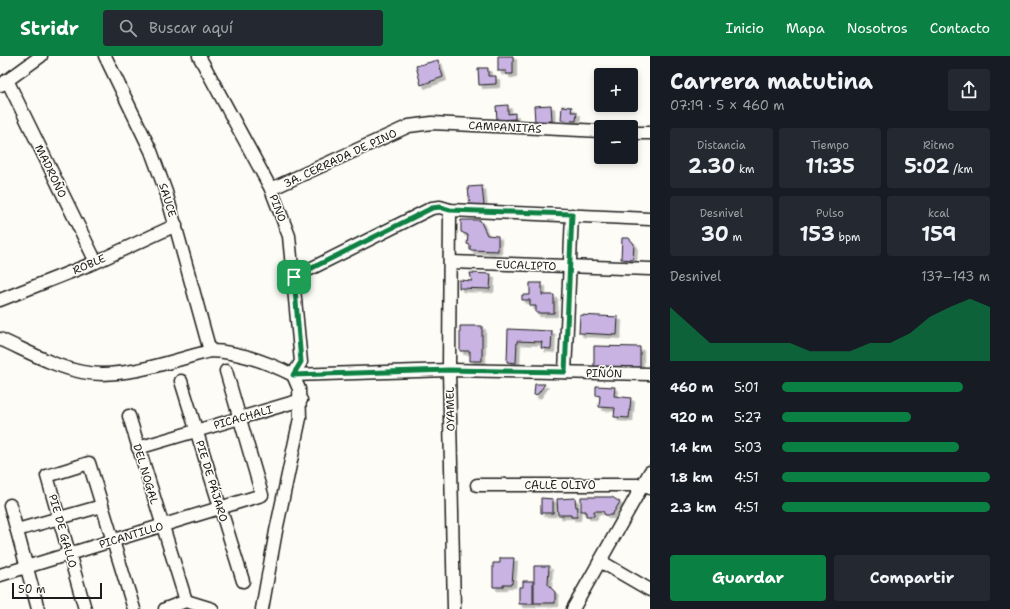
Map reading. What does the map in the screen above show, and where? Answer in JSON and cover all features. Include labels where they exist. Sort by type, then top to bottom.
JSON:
[{"type":"street","points":[[3,83],[41,56]]},
{"type":"street","name":"SAUCE","points":[[106,56],[151,151],[166,192],[210,351]]},
{"type":"street","name":"PINO","points":[[199,56],[271,189],[289,236],[301,362],[293,375]]},
{"type":"street","name":"MADROÑO","points":[[3,83],[96,262]]},
{"type":"street","name":"CAMPANITAS","points":[[409,126],[432,123],[594,131]]},
{"type":"street","name":"3A. CERRADA DE PINO","points":[[271,189],[409,126]]},
{"type":"street","points":[[638,133],[650,134]]},
{"type":"street","points":[[294,277],[432,208],[440,207],[450,210],[572,214],[650,219]]},
{"type":"street","name":"OYAMEL","points":[[450,210],[451,262],[449,370],[454,609]]},
{"type":"street","points":[[565,372],[571,267],[572,214]]},
{"type":"street","name":"ROBLE","points":[[0,300],[96,262],[176,225]]},
{"type":"street","name":"EUCALIPTO","points":[[451,262],[650,269]]},
{"type":"street","points":[[0,339],[56,365],[83,372],[104,374],[125,373],[210,351],[221,351],[265,363],[293,375],[299,389],[301,400],[296,440],[276,531],[262,609]]},
{"type":"street","name":"PIÑÓN","points":[[293,375],[449,370],[650,374]]},
{"type":"street","points":[[226,371],[239,417]]},
{"type":"street","name":"PIE DE PÁJARO","points":[[181,381],[243,581]]},
{"type":"street","name":"PICACHALI","points":[[138,448],[239,417],[301,400]]},
{"type":"street","name":"DEL NOGAL","points":[[128,416],[186,601]]},
{"type":"street","name":"PICANTILLO","points":[[0,575],[262,495],[239,417]]},
{"type":"street","name":"PIE DE GALLO","points":[[85,609],[47,476],[89,463],[102,506]]},
{"type":"street","points":[[573,609],[600,561],[647,487],[650,472]]},
{"type":"street","name":"CALLE OLIVO","points":[[477,485],[647,487]]},
{"type":"street","points":[[10,505],[38,609]]},
{"type":"street","points":[[17,530],[102,506],[134,609]]},
{"type":"street","points":[[600,561],[650,590]]},
{"type":"street","points":[[165,609],[186,601],[212,609]]},
{"type":"building","points":[[498,56],[513,56],[513,74],[506,74],[506,71],[498,71]]},
{"type":"building","points":[[438,60],[443,77],[421,85],[416,66]]},
{"type":"building","points":[[478,68],[488,68],[488,76],[496,76],[496,84],[479,85]]},
{"type":"building","points":[[508,105],[508,114],[515,113],[515,119],[497,120],[496,106]]},
{"type":"building","points":[[551,105],[552,121],[535,122],[534,106]]},
{"type":"building","points":[[562,106],[572,107],[571,112],[577,112],[576,121],[561,120]]},
{"type":"building","points":[[482,186],[484,206],[470,207],[468,187]]},
{"type":"building","points":[[461,220],[480,220],[487,235],[498,236],[498,251],[470,250],[470,245],[467,244],[468,235],[461,232]]},
{"type":"building","points":[[622,238],[629,238],[634,244],[633,260],[621,259]]},
{"type":"building","points":[[470,273],[491,274],[490,289],[459,288],[459,280],[472,281]]},
{"type":"building","points":[[530,283],[542,283],[542,295],[554,295],[554,313],[536,313],[536,306],[530,306],[530,300],[522,300],[522,295],[530,295]]},
{"type":"building","points":[[580,315],[618,317],[617,335],[579,333]]},
{"type":"building","points":[[460,326],[482,326],[482,361],[470,361],[470,351],[460,351]]},
{"type":"building","points":[[508,329],[552,331],[551,349],[541,348],[542,342],[517,341],[516,363],[507,362]]},
{"type":"building","points":[[594,346],[640,347],[640,368],[594,367]]},
{"type":"building","points":[[535,384],[545,384],[538,394],[534,395]]},
{"type":"building","points":[[596,386],[615,387],[614,396],[631,398],[629,418],[614,417],[615,408],[599,407],[600,396],[596,395]]},
{"type":"building","points":[[581,497],[612,497],[620,502],[612,515],[605,515],[603,511],[594,511],[594,516],[586,516],[586,511],[581,511]]},
{"type":"building","points":[[541,498],[553,499],[553,513],[541,513]]},
{"type":"building","points":[[575,498],[576,507],[578,507],[577,517],[571,517],[571,515],[558,515],[557,499]]},
{"type":"building","points":[[500,558],[514,558],[512,584],[503,584],[503,587],[493,587],[493,563],[500,563]]},
{"type":"building","points":[[534,566],[549,566],[548,585],[555,592],[555,603],[534,603]]},
{"type":"building","points":[[523,581],[533,581],[533,604],[519,604],[519,587],[523,587]]},
{"type":"route","points":[[440,207],[450,210],[572,214],[571,267],[565,372],[449,370],[293,375],[301,362],[294,277],[432,208],[440,207]]}]
